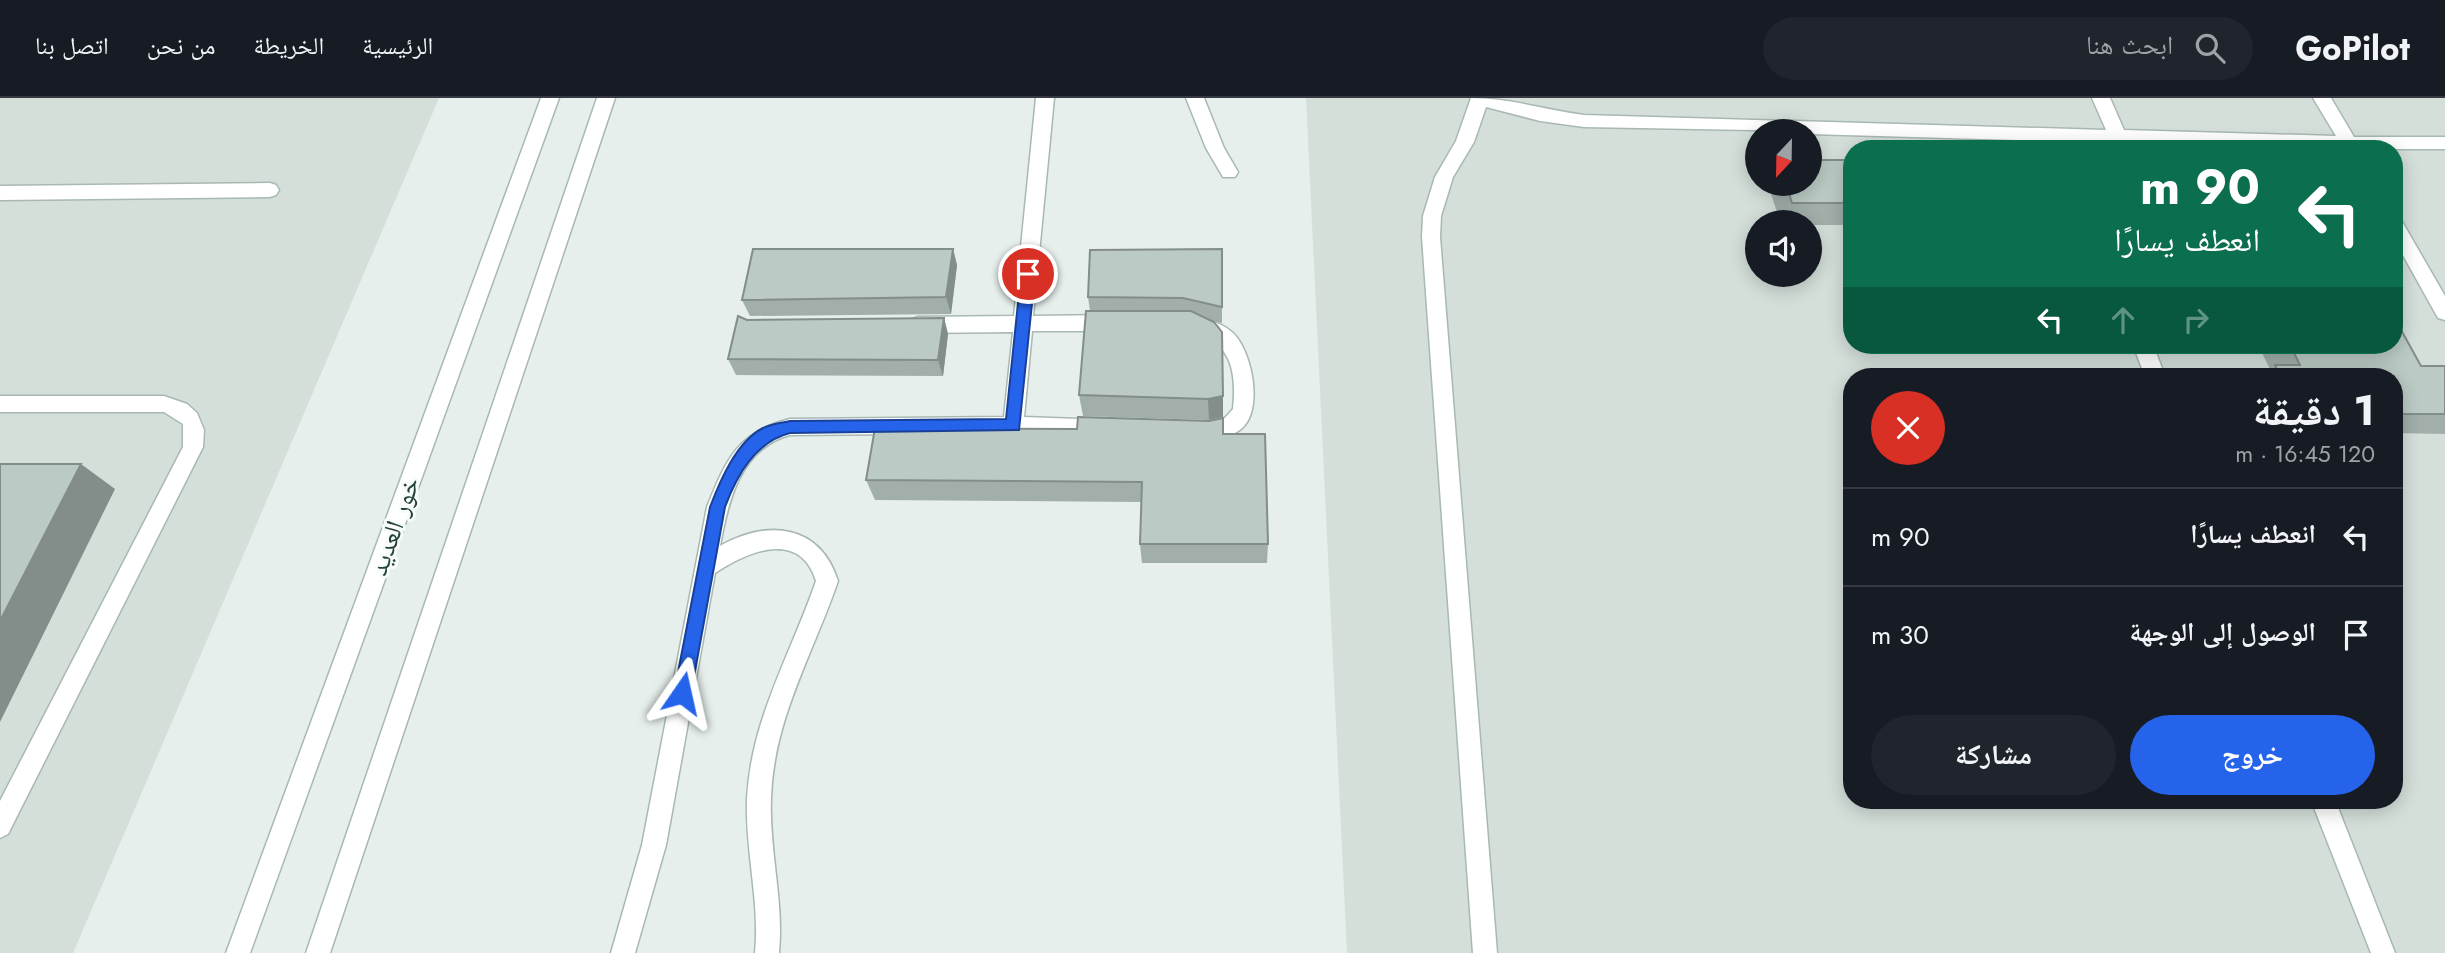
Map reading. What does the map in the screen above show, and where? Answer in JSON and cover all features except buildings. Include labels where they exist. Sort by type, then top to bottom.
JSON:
[{"type":"street","name":"خور العديد","points":[[238,953],[550,98]]},
{"type":"street","points":[[318,953],[606,98]]},
{"type":"street","points":[[1013,425],[1045,98]]},
{"type":"street","points":[[1195,98],[1210,136],[1229,172]]},
{"type":"street","points":[[2101,98],[2118,136]]},
{"type":"street","points":[[2322,98],[2346,140]]},
{"type":"street","points":[[1485,953],[1431,237],[1432,216],[1444,177],[1465,142],[1480,99],[1540,115],[1584,121],[2017,140]]},
{"type":"street","points":[[2081,140],[2118,136],[2211,140]]},
{"type":"street","points":[[2403,144],[2445,143]]},
{"type":"street","points":[[0,193],[270,190]]},
{"type":"street","points":[[2403,239],[2445,313]]},
{"type":"street","points":[[902,325],[1140,323]]},
{"type":"street","points":[[1179,323],[1209,327],[1224,336],[1234,348],[1240,358],[1245,406],[1243,414],[1228,427],[1209,431],[1181,430]]},
{"type":"street","points":[[0,404],[164,404],[181,409],[192,418],[196,432],[193,447],[0,826]]},
{"type":"street","points":[[623,953],[654,845],[718,507],[726,484],[752,446],[768,433],[790,427],[1013,425],[1125,428]]},
{"type":"street","points":[[706,567],[734,550],[754,543],[790,541],[805,546],[817,555],[824,565],[827,581],[783,686],[763,765],[759,798],[760,841],[770,910],[767,953]]},
{"type":"street","points":[[2327,809],[2383,953]]},
{"type":"shaded area","points":[[0,98],[439,98],[73,953],[0,953]]},
{"type":"shaded area","points":[[1306,98],[2445,98],[2445,953],[1347,953]]},
{"type":"route","points":[[682,693],[718,507],[726,484],[752,446],[768,433],[790,427],[1013,425],[1028,274]]}]
